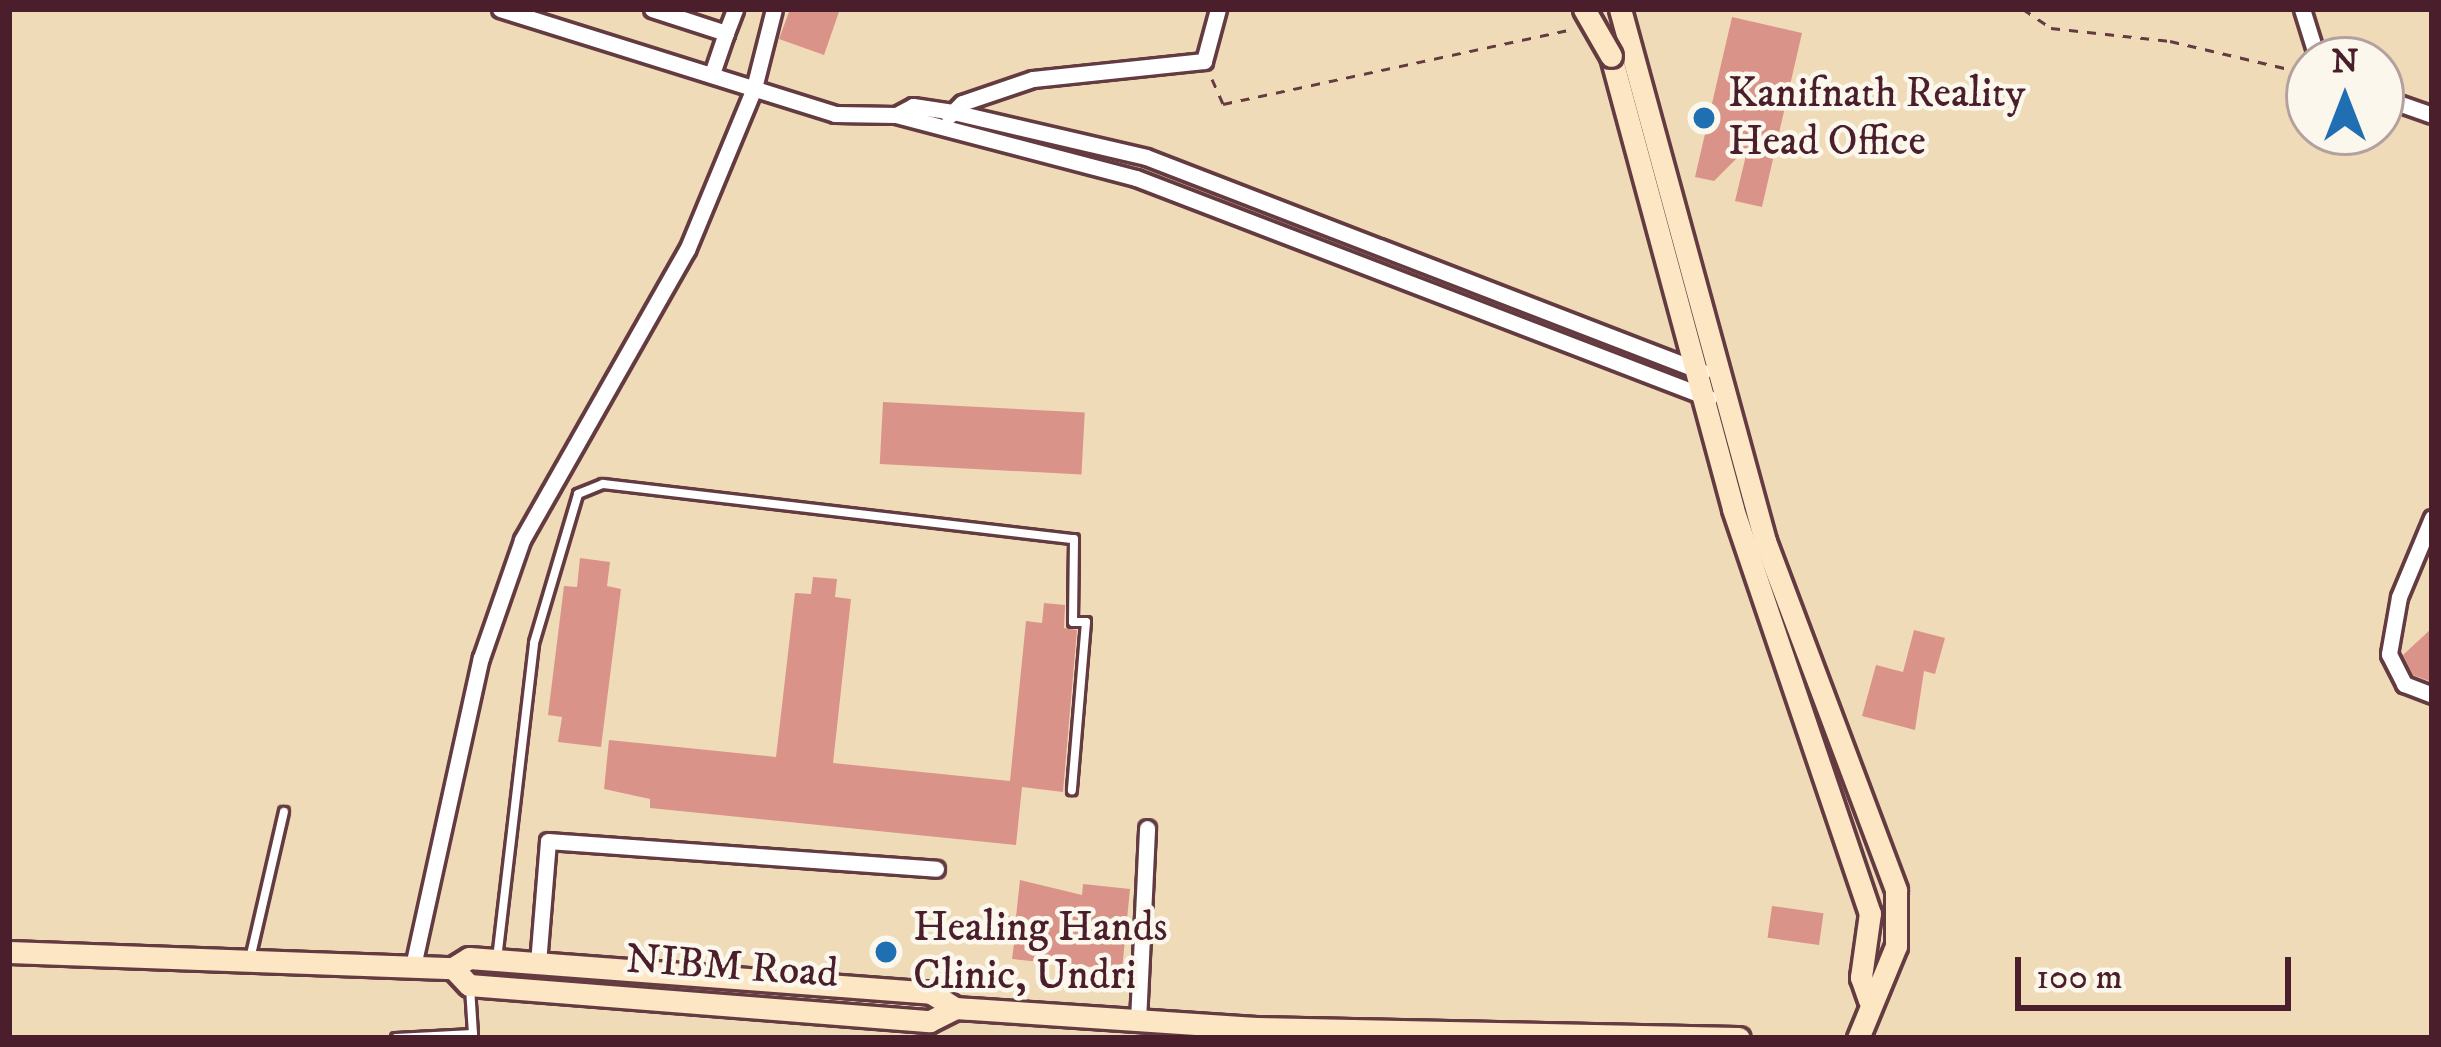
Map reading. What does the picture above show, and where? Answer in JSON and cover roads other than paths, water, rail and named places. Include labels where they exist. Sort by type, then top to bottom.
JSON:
[{"type":"main road","points":[[1620,9],[1636,46],[1723,403],[1766,541],[1896,890],[1896,946],[1883,988],[1869,1000],[1858,1038]]},
{"type":"main road","points":[[1581,18],[1611,56],[1699,395],[1870,913],[1861,977],[1869,1000]]},
{"type":"main road","points":[[9,952],[453,968],[470,958],[931,993],[955,1008]]},
{"type":"main road","points":[[453,968],[470,985]]},
{"type":"main road","name":"NIBM Road","points":[[470,985],[930,1021],[955,1008],[1138,1021],[1188,1031],[1736,1038]]},
{"type":"street","points":[[500,9],[835,114],[896,115],[1209,202],[1723,403]]},
{"type":"street","points":[[652,9],[726,33]]},
{"type":"street","points":[[712,74],[735,9]]},
{"type":"street","points":[[413,966],[482,658],[522,540],[688,250],[754,88],[774,9]]},
{"type":"street","points":[[937,127],[953,112],[1033,80],[1204,61],[1218,9]]},
{"type":"street","points":[[896,115],[913,106],[953,112],[1146,157],[1719,376]]},
{"type":"street","points":[[2432,518],[2398,597],[2389,653],[2404,684],[2432,695]]},
{"type":"street","points":[[1138,1021],[1147,828]]},
{"type":"street","points":[[538,963],[548,841],[936,869]]},
{"type":"lane","points":[[497,960],[534,643],[578,494],[603,484],[1074,539],[1073,622],[1086,622],[1072,790]]},
{"type":"lane","points":[[249,961],[284,812]]},
{"type":"lane","points":[[396,1038],[473,1034],[470,985]]},
{"type":"place","name":"Kanifnath Reality Head Office","points":[[1704,118]]},
{"type":"place","name":"Healing Hands Clinic, Undri","points":[[886,952]]}]
